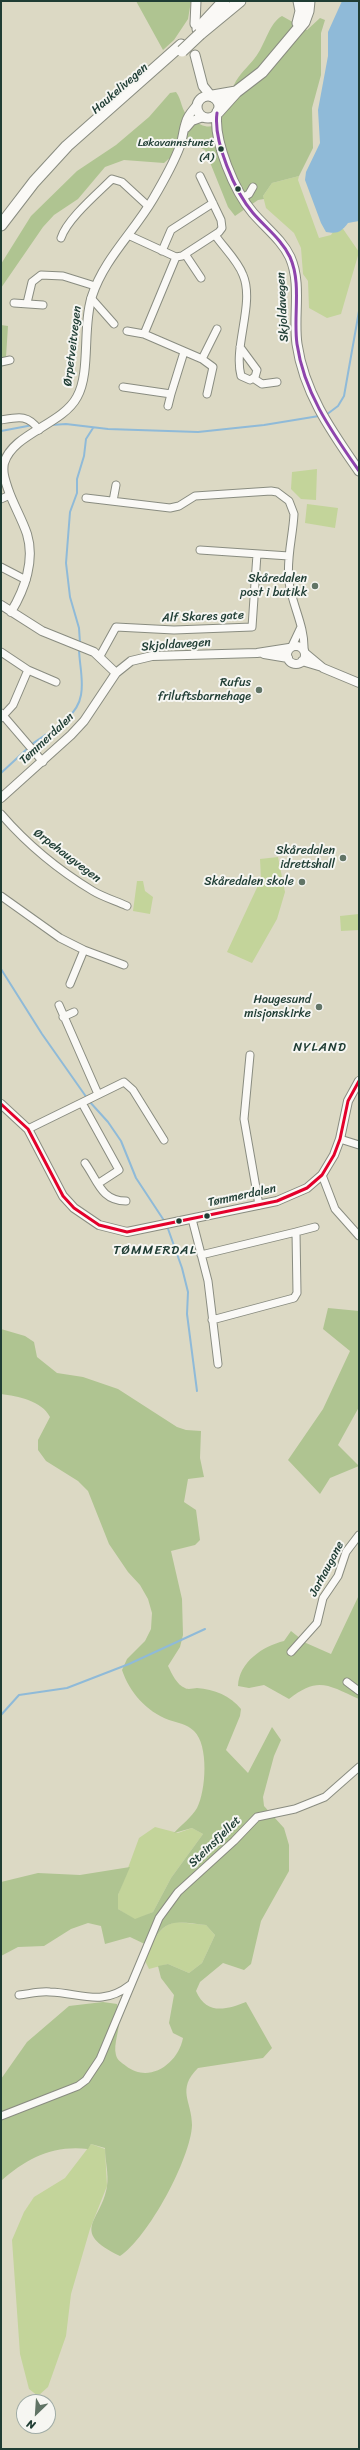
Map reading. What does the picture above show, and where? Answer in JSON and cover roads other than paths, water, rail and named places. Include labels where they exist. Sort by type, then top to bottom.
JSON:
[{"type":"highway","points":[[198,29],[218,1]]},
{"type":"highway","name":"Haukelivegen","points":[[1,225],[25,196],[182,48],[224,1]]},
{"type":"highway","name":"Haukelivegen","points":[[198,29],[230,1]]},
{"type":"highway","points":[[198,29],[240,1]]},
{"type":"highway","points":[[294,33],[300,18],[299,1]]},
{"type":"highway","points":[[218,112],[236,92],[262,72],[294,33],[306,17],[309,1]]},
{"type":"highway","points":[[212,96],[236,92]]},
{"type":"main road","points":[[196,1],[198,29]]},
{"type":"main road","points":[[195,54],[203,86],[219,103],[218,112],[213,117],[204,117],[199,114],[198,103],[200,76]]},
{"type":"main road","points":[[198,103],[204,96],[212,96]]},
{"type":"main road","name":"Skjoldavegen","points":[[218,112],[216,127],[222,147],[242,198],[280,242],[290,257],[295,284],[297,345],[304,376],[330,429],[359,471]]},
{"type":"main road","name":"Skjoldavegen","points":[[204,117],[213,129],[222,147]]},
{"type":"street","name":"Ørpetveitvegen","points":[[11,612],[26,580],[29,566],[28,540],[10,495],[4,474],[6,458],[17,445],[66,412],[73,404],[81,388],[86,321],[95,286],[106,266],[148,206],[173,163],[186,121],[198,103]]},
{"type":"street","points":[[184,130],[192,121],[204,117]]},
{"type":"street","points":[[128,235],[176,257],[185,254],[215,235],[222,224],[200,176]]},
{"type":"street","points":[[61,238],[65,230],[92,198],[112,180],[122,182],[148,206]]},
{"type":"street","points":[[242,198],[249,194],[253,187]]},
{"type":"street","points":[[162,251],[171,230],[213,203]]},
{"type":"street","points":[[215,235],[240,269],[245,280],[245,314],[240,347],[240,376],[247,380],[253,378],[257,370],[240,347]]},
{"type":"street","points":[[185,254],[200,278]]},
{"type":"street","points":[[144,334],[176,257]]},
{"type":"street","points":[[27,303],[32,282],[41,275],[63,276],[95,286]]},
{"type":"street","points":[[91,298],[114,324]]},
{"type":"street","points":[[14,303],[43,305]]},
{"type":"street","points":[[202,359],[217,329]]},
{"type":"street","points":[[127,331],[144,334],[202,359],[213,367],[207,394]]},
{"type":"street","points":[[168,406],[184,352]]},
{"type":"street","points":[[1,362],[10,360]]},
{"type":"street","points":[[253,378],[262,384],[277,382]]},
{"type":"street","points":[[123,387],[171,394]]},
{"type":"street","points":[[1,420],[24,417],[30,419],[39,430]]},
{"type":"street","points":[[113,501],[116,485]]},
{"type":"street","points":[[86,498],[170,508],[202,495],[264,491],[277,492],[289,501],[294,514],[289,583],[304,633],[304,655]]},
{"type":"street","points":[[1,499],[10,495]]},
{"type":"street","points":[[200,550],[290,556]]},
{"type":"street","name":"Alf Skares gate","points":[[100,656],[116,627],[174,630],[252,627],[257,554]]},
{"type":"street","points":[[1,567],[26,580]]},
{"type":"street","points":[[1,604],[42,631],[100,656],[116,672]]},
{"type":"street","points":[[288,658],[291,647],[301,627]]},
{"type":"street","points":[[291,647],[298,646],[304,655],[323,668],[358,682]]},
{"type":"street","name":"Skjoldavegen","points":[[116,672],[131,661],[152,656],[257,653],[291,647]]},
{"type":"street","points":[[1,652],[28,670],[56,682]]},
{"type":"street","name":"Skjoldavegen","points":[[257,653],[288,658],[293,663],[304,655]]},
{"type":"street","points":[[28,670],[13,705],[2,715],[43,762]]},
{"type":"street","name":"Tømmerdalen","points":[[1,798],[43,762],[84,721],[116,672]]},
{"type":"street","name":"Ørpehaugvegen","points":[[1,814],[11,826],[73,878],[95,892],[127,906]]},
{"type":"street","points":[[1,896],[60,938],[84,950],[124,965]]},
{"type":"street","points":[[70,984],[84,950]]},
{"type":"street","points":[[59,1005],[98,1094]]},
{"type":"street","points":[[63,1017],[74,1012]]},
{"type":"street","points":[[250,1055],[244,1119],[259,1204]]},
{"type":"street","name":"Tømmerdalen","points":[[1,1104],[28,1130],[64,1196],[92,1221],[109,1229],[128,1232],[277,1201],[298,1193],[314,1183],[322,1175],[334,1155],[340,1139],[348,1101],[359,1081]]},
{"type":"street","points":[[28,1130],[121,1082],[128,1084],[164,1140]]},
{"type":"street","points":[[82,1103],[119,1170],[99,1183]]},
{"type":"street","points":[[340,1139],[359,1145]]},
{"type":"street","points":[[86,1163],[99,1183],[101,1190],[107,1197],[116,1201],[126,1201]]},
{"type":"street","points":[[322,1175],[335,1209],[359,1236]]},
{"type":"street","points":[[192,1219],[208,1281],[218,1364]]},
{"type":"street","points":[[201,1255],[316,1227]]},
{"type":"street","points":[[212,1320],[294,1298],[297,1293],[296,1232]]},
{"type":"street","name":"Jarhaugane","points":[[291,1652],[317,1623],[323,1598],[338,1576],[346,1552],[359,1535]]},
{"type":"street","points":[[347,1682],[359,1691]]},
{"type":"street","name":"Steinsfjellet","points":[[1,2116],[68,2090],[86,2080],[100,2058],[159,1918],[178,1892],[234,1841],[257,1817],[313,1803],[335,1789],[359,1767]]},
{"type":"street","points":[[19,1995],[48,1992],[105,1997],[120,1992],[132,1983]]},
{"type":"water","points":[[342,1],[359,1],[359,221],[348,223],[339,232],[330,233],[326,232],[321,223],[305,180],[306,172],[320,143],[318,110],[328,56],[328,32]]},
{"type":"waterway","points":[[326,415],[338,406],[344,396],[359,311]]},
{"type":"waterway","points":[[51,425],[66,424],[108,429],[198,432],[264,425],[319,416]]},
{"type":"waterway","points":[[1,431],[33,425]]},
{"type":"waterway","points":[[80,643],[79,628],[70,597],[66,563],[70,512],[77,493],[77,479],[84,456],[86,439],[93,428]]},
{"type":"waterway","points":[[31,745],[68,718],[78,704],[82,689],[79,648]]},
{"type":"waterway","points":[[1,773],[28,748]]},
{"type":"waterway","points":[[1,969],[42,1034],[87,1098]]},
{"type":"waterway","points":[[89,1101],[108,1122],[121,1141],[136,1178],[165,1222]]},
{"type":"waterway","points":[[167,1226],[182,1268],[188,1292],[187,1314],[197,1391]]},
{"type":"waterway","points":[[1,1715],[19,1695],[67,1688],[129,1664],[205,1629]]},
{"type":"place","name":"Løkavannstunet (A)","points":[[221,149]]},
{"type":"place","name":"Skåredalen post i butikk","points":[[315,586]]},
{"type":"place","name":"Rufus friluftsbarnehage","points":[[259,690]]},
{"type":"place","name":"Skåredalen idrettshall","points":[[343,858]]},
{"type":"place","name":"Skåredalen skole","points":[[302,882]]},
{"type":"place","name":"Haugesund misjonskirke","points":[[319,1007]]},
{"type":"district","name":"NYLAND","points":[[320,1048]]},
{"type":"district","name":"TØMMERDAL","points":[[155,1251]]}]
